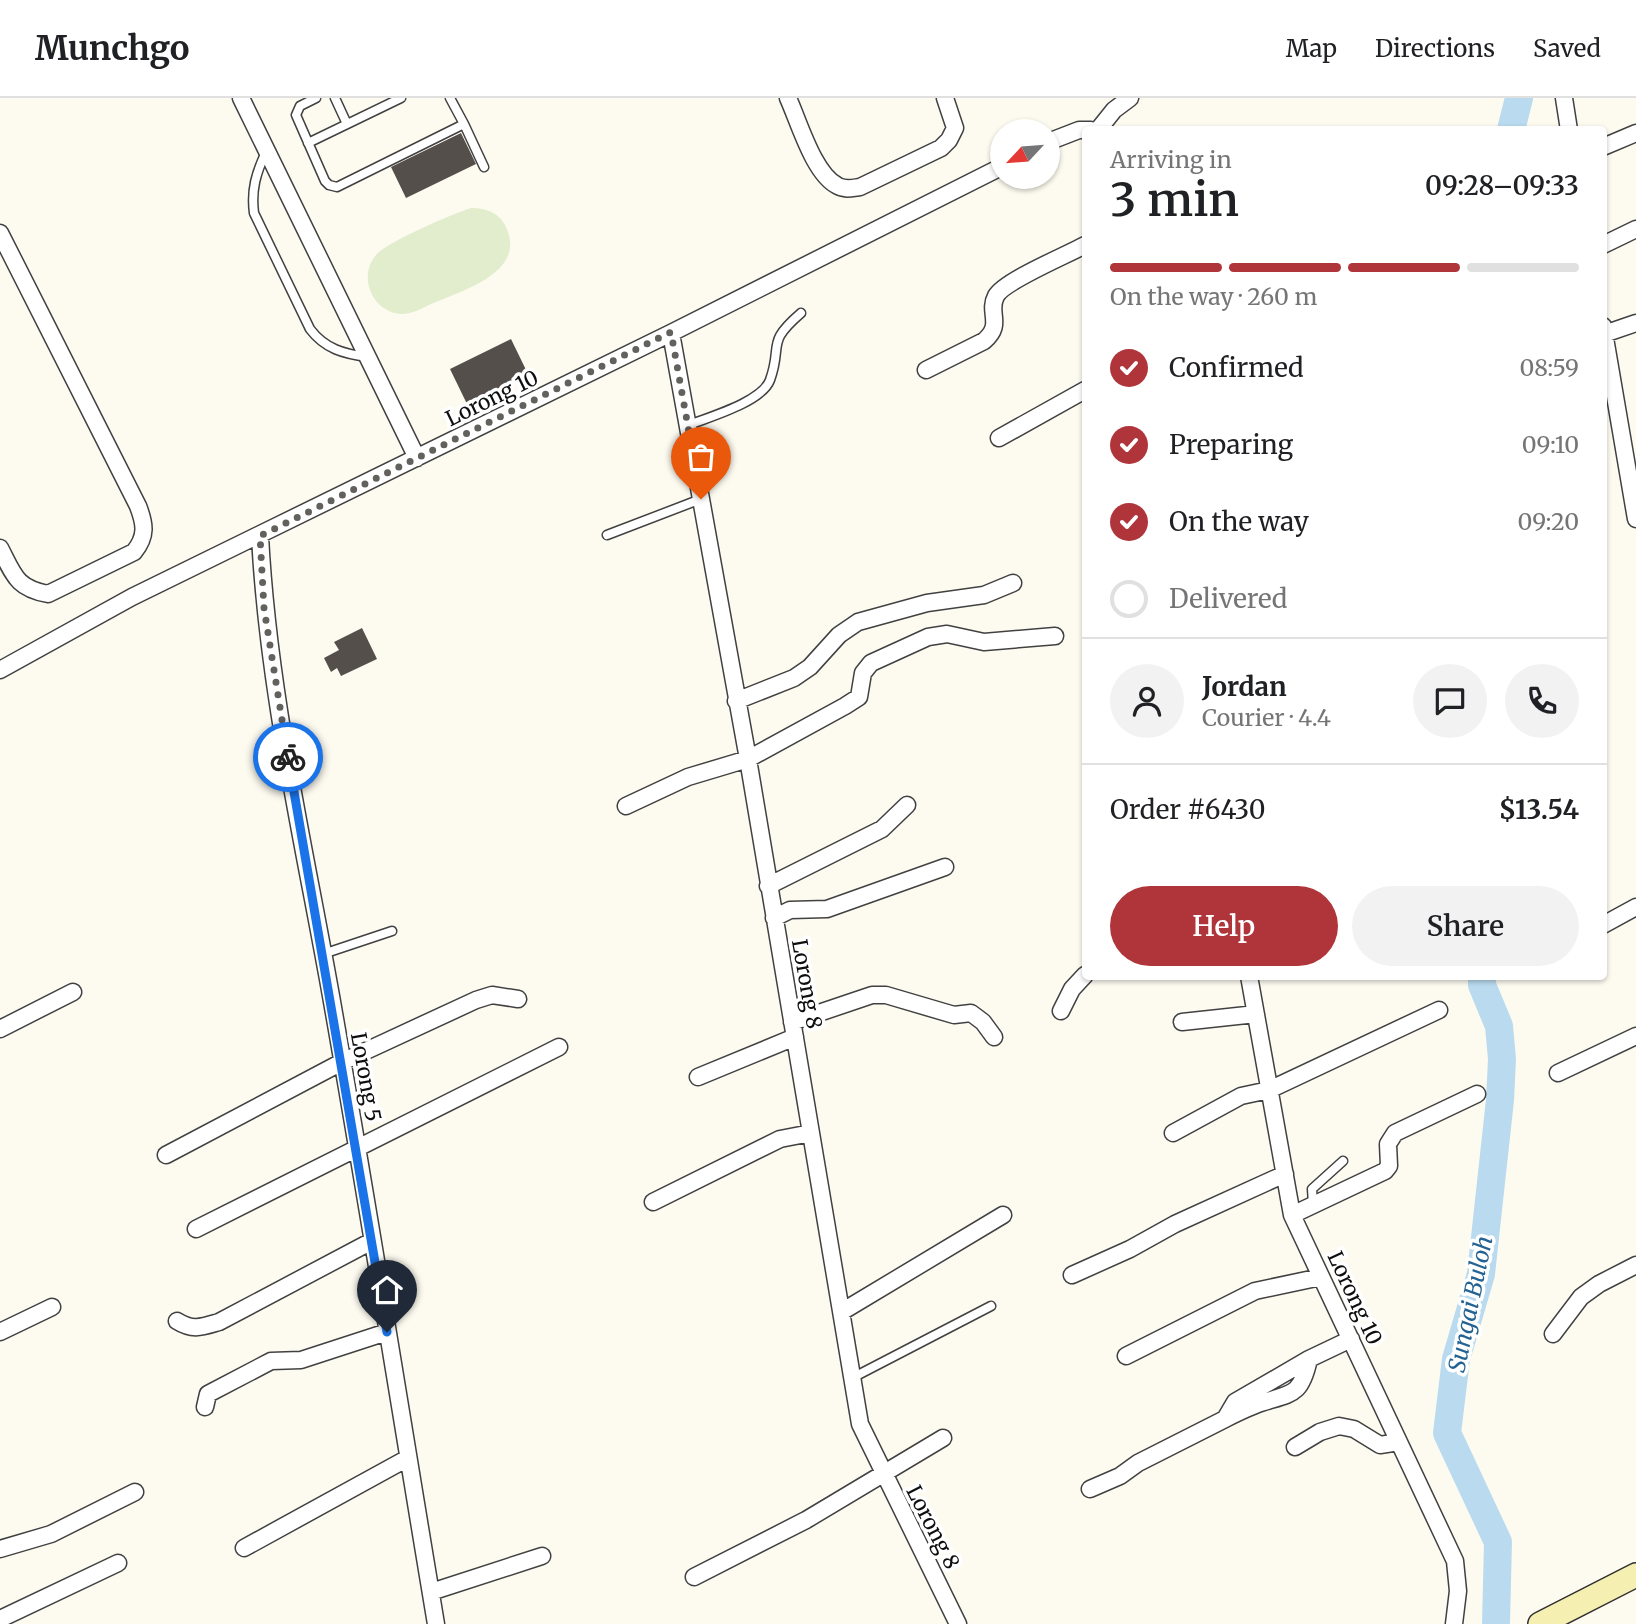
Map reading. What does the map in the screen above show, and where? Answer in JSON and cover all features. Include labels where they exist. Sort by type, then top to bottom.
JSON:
[{"type":"street","points":[[241,98],[417,458]]},
{"type":"street","points":[[788,98],[820,169],[829,180],[847,189],[860,187],[941,148],[955,128],[945,98]]},
{"type":"street","points":[[1101,126],[1114,110],[1130,98]]},
{"type":"street","points":[[1564,98],[1568,126]]},
{"type":"street","points":[[1060,137],[1082,130]]},
{"type":"street","points":[[1607,145],[1636,133]]},
{"type":"street","name":"Lorong 10","points":[[0,670],[132,597],[990,172]]},
{"type":"street","points":[[1607,244],[1636,229]]},
{"type":"street","points":[[0,233],[138,506],[145,531],[143,541],[134,552],[48,594],[24,588],[0,548]]},
{"type":"street","points":[[926,370],[992,335],[995,327],[994,301],[998,293],[1015,281],[1082,248]]},
{"type":"street","points":[[1607,329],[1636,323]]},
{"type":"street","name":"Lorong 8","points":[[671,332],[748,759],[860,1424],[958,1624]]},
{"type":"street","points":[[1607,348],[1636,519]]},
{"type":"street","points":[[999,438],[1082,392]]},
{"type":"street","points":[[1620,425],[1636,418]]},
{"type":"street","name":"Lorong 5","points":[[260,536],[264,608],[436,1624]]},
{"type":"street","points":[[736,701],[794,678],[810,667],[839,635],[858,622],[927,603],[977,597],[1013,583]]},
{"type":"street","points":[[626,806],[688,777],[748,759],[845,706],[859,696],[863,673],[871,663],[928,637],[947,634],[984,642],[1055,636]]},
{"type":"street","points":[[768,886],[882,829],[907,805]]},
{"type":"street","points":[[774,918],[790,910],[827,909],[945,867]]},
{"type":"street","points":[[1607,923],[1636,907]]},
{"type":"street","points":[[1061,1011],[1072,989],[1082,978]]},
{"type":"street","name":"Lorong 10","points":[[1250,980],[1292,1215],[1455,1561],[1458,1591],[1454,1624]]},
{"type":"street","points":[[0,1029],[73,992]]},
{"type":"street","points":[[166,1156],[342,1062],[476,1000],[492,995],[518,999]]},
{"type":"street","points":[[698,1077],[872,995],[886,995],[954,1015],[971,1013],[983,1022],[994,1037]]},
{"type":"street","points":[[1172,1133],[1241,1096],[1269,1090],[1439,1010]]},
{"type":"street","points":[[1182,1022],[1256,1014]]},
{"type":"street","points":[[1558,1073],[1636,1036]]},
{"type":"street","points":[[196,1229],[559,1047]]},
{"type":"street","points":[[1292,1215],[1385,1171],[1389,1166],[1388,1144],[1401,1129],[1476,1094]]},
{"type":"street","points":[[653,1202],[780,1139],[811,1133]]},
{"type":"street","points":[[1072,1275],[1284,1174]]},
{"type":"street","points":[[843,1311],[1003,1215]]},
{"type":"street","points":[[177,1321],[188,1328],[201,1328],[219,1321],[372,1241]]},
{"type":"street","points":[[1553,1334],[1581,1297],[1599,1284],[1636,1265]]},
{"type":"street","points":[[1126,1356],[1255,1291],[1321,1276]]},
{"type":"street","points":[[0,1332],[52,1307]]},
{"type":"street","points":[[205,1407],[208,1394],[271,1361],[300,1360],[387,1332]]},
{"type":"street","points":[[1090,1489],[1121,1476],[1225,1419],[1295,1392],[1306,1374],[1309,1359],[1351,1339]]},
{"type":"street","points":[[1295,1447],[1329,1427],[1339,1426],[1354,1429],[1380,1444],[1399,1442]]},
{"type":"street","points":[[694,1577],[806,1520],[943,1438]]},
{"type":"street","points":[[244,1548],[408,1458]]},
{"type":"street","points":[[0,1549],[51,1534],[135,1492]]},
{"type":"street","points":[[431,1592],[542,1556]]},
{"type":"street","points":[[0,1619],[118,1563]]},
{"type":"street","points":[[1540,1624],[1567,1616],[1636,1575]]},
{"type":"lane","points":[[316,98],[295,111],[325,181],[337,187],[464,124]]},
{"type":"lane","points":[[335,98],[347,124]]},
{"type":"lane","points":[[450,98],[484,167]]},
{"type":"lane","points":[[308,143],[396,99]]},
{"type":"lane","points":[[267,150],[257,171],[252,195],[254,213],[310,330],[319,342],[344,354],[368,357]]},
{"type":"lane","points":[[688,425],[739,405],[757,394],[769,382],[781,329],[801,313]]},
{"type":"lane","points":[[607,535],[701,499]]},
{"type":"lane","points":[[323,954],[392,931]]},
{"type":"lane","points":[[1312,1204],[1312,1189],[1343,1161]]},
{"type":"lane","points":[[854,1377],[992,1306]]},
{"type":"green space","points":[[471,208],[492,212],[506,227],[510,243],[507,257],[499,269],[472,287],[415,312],[392,312],[376,301],[368,283],[368,273],[370,264],[382,249],[435,222]]},
{"type":"building","points":[[461,133],[476,164],[406,198],[391,167]]},
{"type":"building","points":[[511,339],[528,374],[467,404],[450,369]]},
{"type":"building","points":[[362,628],[377,659],[341,676],[337,668],[331,672],[324,658],[339,650],[334,642]]},
{"type":"waterway","name":"Sungai Buloh","points":[[1512,126],[1519,98]]},
{"type":"waterway","name":"Sungai Buloh","points":[[1482,980],[1499,1026],[1502,1059],[1500,1100],[1481,1274],[1456,1359],[1447,1433],[1498,1542],[1496,1624]]},
{"type":"way so far","points":[[288,757],[264,608],[260,536],[671,332],[701,499]]},
{"type":"route","points":[[288,757],[387,1332]]}]
